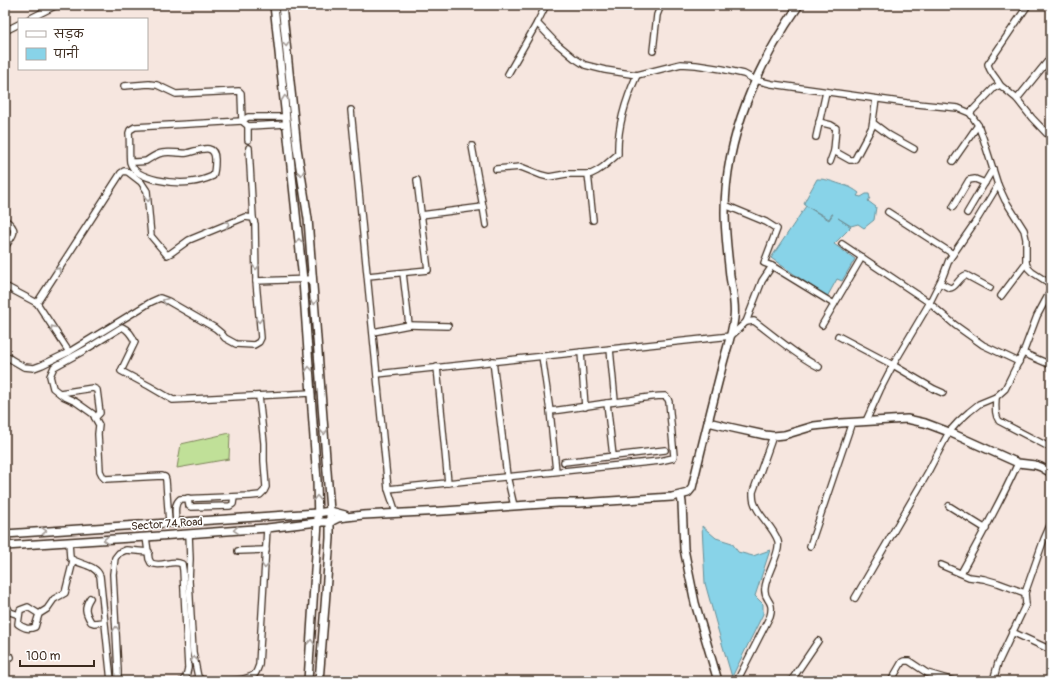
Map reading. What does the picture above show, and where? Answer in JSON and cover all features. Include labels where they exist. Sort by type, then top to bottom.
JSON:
[{"type":"street","points":[[31,18],[58,5]]},
{"type":"street","points":[[274,5],[303,280],[317,481],[318,522],[308,681]]},
{"type":"street","points":[[282,5],[297,148],[308,219],[330,511],[319,681]]},
{"type":"street","points":[[508,74],[546,5]]},
{"type":"street","points":[[653,50],[657,15],[661,5]]},
{"type":"street","points":[[330,511],[348,516],[653,498],[681,496],[688,493],[692,488],[731,336],[734,317],[727,245],[725,205],[727,177],[732,148],[741,117],[755,80],[784,28],[800,5]]},
{"type":"street","points":[[1028,5],[988,64],[988,67],[1000,85],[1017,99],[1051,138]]},
{"type":"street","points":[[537,23],[574,58],[585,65],[605,70],[637,75],[680,64],[696,65],[744,74],[755,80],[772,84],[876,99],[958,108],[970,113],[978,125],[998,185],[1005,200],[1024,230],[1026,239],[1026,263],[1028,268],[1049,282],[1051,285]]},
{"type":"street","points":[[5,31],[18,24]]},
{"type":"street","points":[[1017,99],[1051,57]]},
{"type":"street","points":[[496,169],[521,167],[549,177],[566,174],[588,174],[603,167],[618,154],[618,142],[628,94],[637,75]]},
{"type":"street","points":[[124,86],[149,84],[157,85],[176,94],[239,91],[241,93],[242,121],[248,126],[286,120]]},
{"type":"street","points":[[970,113],[994,88],[1000,85]]},
{"type":"street","points":[[816,137],[826,92]]},
{"type":"street","points":[[834,151],[850,160],[855,159],[871,131],[876,99]]},
{"type":"street","points":[[351,110],[388,489],[396,513]]},
{"type":"street","points":[[130,162],[144,161],[163,152],[189,153],[197,150],[212,150],[216,155],[215,170],[213,176],[205,179],[192,182],[176,182],[161,181],[141,175],[130,162],[130,130],[135,127],[242,121],[248,117],[286,120]]},
{"type":"street","points":[[819,122],[836,128],[834,151],[830,162]]},
{"type":"street","points":[[873,123],[889,135],[914,149]]},
{"type":"street","points":[[953,161],[978,125]]},
{"type":"street","points":[[248,126],[248,140]]},
{"type":"street","points":[[472,146],[486,225]]},
{"type":"street","points":[[5,355],[24,367],[34,368],[69,352],[160,298],[215,328],[221,332],[225,338],[236,344],[254,345],[259,342],[261,338],[256,281],[254,224],[252,218],[249,148]]},
{"type":"street","points":[[967,213],[993,169]]},
{"type":"street","points":[[37,303],[121,173],[124,171],[128,172],[141,182],[148,191],[151,236],[167,254],[171,253],[189,240],[245,217],[252,218]]},
{"type":"street","points":[[588,174],[593,220]]},
{"type":"street","points":[[953,207],[969,180],[975,179],[985,183]]},
{"type":"street","points":[[368,276],[428,270],[417,180]]},
{"type":"street","points":[[866,421],[893,365],[940,283],[949,260],[978,218],[998,185]]},
{"type":"street","points":[[725,205],[766,222],[778,229],[764,263],[772,266],[834,304]]},
{"type":"street","points":[[421,215],[483,207]]},
{"type":"street","points":[[888,212],[953,254]]},
{"type":"street","points":[[5,220],[14,229],[14,234],[5,247]]},
{"type":"street","points":[[842,244],[917,294],[955,325],[983,345],[1019,362]]},
{"type":"street","points":[[822,325],[862,257]]},
{"type":"street","points":[[1001,296],[1026,263]]},
{"type":"street","points":[[377,374],[731,336],[746,322],[762,281],[772,266]]},
{"type":"street","points":[[402,273],[409,325]]},
{"type":"street","points":[[940,283],[952,288],[961,277],[966,275],[990,288]]},
{"type":"street","points":[[256,281],[312,279]]},
{"type":"street","points":[[5,286],[37,303],[69,352]]},
{"type":"street","points":[[855,598],[927,474],[949,432],[979,404],[996,397],[1004,389],[1019,362],[1037,316],[1051,291]]},
{"type":"street","points":[[746,322],[754,322],[796,353],[819,367]]},
{"type":"street","points":[[373,332],[409,325],[448,326]]},
{"type":"street","points":[[173,523],[168,506],[166,480],[164,476],[104,479],[100,471],[99,425],[93,414],[53,388],[50,376],[54,367],[86,350],[122,327],[133,335],[135,342],[121,371],[173,400],[311,393]]},
{"type":"street","points":[[838,336],[943,393]]},
{"type":"street","points":[[610,348],[615,402]]},
{"type":"street","points":[[581,352],[585,407]]},
{"type":"street","points":[[1023,353],[1051,365]]},
{"type":"street","points":[[542,356],[550,411],[556,471]]},
{"type":"street","points":[[493,361],[507,476],[514,506]]},
{"type":"street","points":[[437,368],[448,483]]},
{"type":"street","points":[[60,393],[93,388],[97,390],[100,412],[95,418]]},
{"type":"street","points":[[173,523],[175,506],[177,501],[180,499],[260,495],[264,491],[266,487],[264,443],[259,396]]},
{"type":"street","points":[[388,489],[669,459],[673,458],[674,456],[670,412],[668,399],[665,396],[550,411]]},
{"type":"street","points":[[996,397],[996,417],[999,420],[1048,447]]},
{"type":"street","points":[[608,403],[615,465]]},
{"type":"street","points":[[708,422],[773,436],[784,435],[814,426],[907,419],[949,432],[1018,463],[1035,465],[1051,473]]},
{"type":"street","points":[[810,546],[852,422]]},
{"type":"street","points":[[737,681],[770,616],[772,609],[771,603],[764,590],[778,548],[778,542],[775,535],[756,508],[753,501],[753,492],[773,436]]},
{"type":"street","points":[[564,462],[665,450]]},
{"type":"street","points":[[961,573],[986,529],[1018,463]]},
{"type":"street","points":[[681,496],[684,549],[694,596],[718,681]]},
{"type":"street","points":[[188,498],[189,506],[191,507],[230,506],[233,504],[234,497]]},
{"type":"street","points":[[168,506],[175,506]]},
{"type":"street","points":[[949,506],[986,529]]},
{"type":"street","name":"Sector 74 Road","points":[[5,534],[330,511]]},
{"type":"street","name":"Sector 74 Road","points":[[5,546],[267,528],[330,522],[338,518],[348,516]]},
{"type":"street","points":[[993,681],[998,663],[1026,604],[1025,593],[1051,523]]},
{"type":"street","points":[[189,534],[189,581],[193,652],[198,677],[202,680],[244,679],[256,672],[259,665],[267,528]]},
{"type":"street","points":[[146,537],[151,563],[155,566],[178,562],[182,564],[188,668],[186,677],[182,681]]},
{"type":"street","points":[[69,542],[70,558],[89,566],[98,572],[100,576],[111,681]]},
{"type":"street","points":[[120,681],[118,678],[117,664],[113,574],[114,558],[119,553],[126,550],[148,552]]},
{"type":"street","points":[[238,551],[266,550]]},
{"type":"street","points":[[39,614],[28,607],[20,610],[18,624],[24,628],[30,629],[35,627],[39,614],[47,609],[54,599],[65,593],[73,560]]},
{"type":"street","points":[[941,565],[969,577],[998,583],[1025,593]]},
{"type":"street","points":[[90,598],[86,604],[86,608],[91,622],[104,622]]},
{"type":"street","points":[[5,603],[10,612],[19,615]]},
{"type":"street","points":[[1012,632],[1051,650]]},
{"type":"street","points":[[791,681],[818,641]]},
{"type":"street","points":[[891,681],[902,662],[909,661],[928,673],[952,681]]},
{"type":"green space","points":[[230,433],[229,459],[177,468],[181,444]]},
{"type":"water","points":[[817,179],[828,180],[849,187],[859,193],[857,196],[861,197],[869,194],[870,198],[868,201],[876,207],[874,220],[864,228],[858,224],[851,226],[838,218],[851,227],[834,244],[855,259],[842,281],[837,279],[827,297],[771,258],[806,206],[829,220],[833,214],[829,219],[804,203]]},
{"type":"water","points":[[702,526],[716,538],[732,543],[738,552],[753,556],[770,550],[755,596],[763,604],[763,614],[732,677],[705,583]]}]
